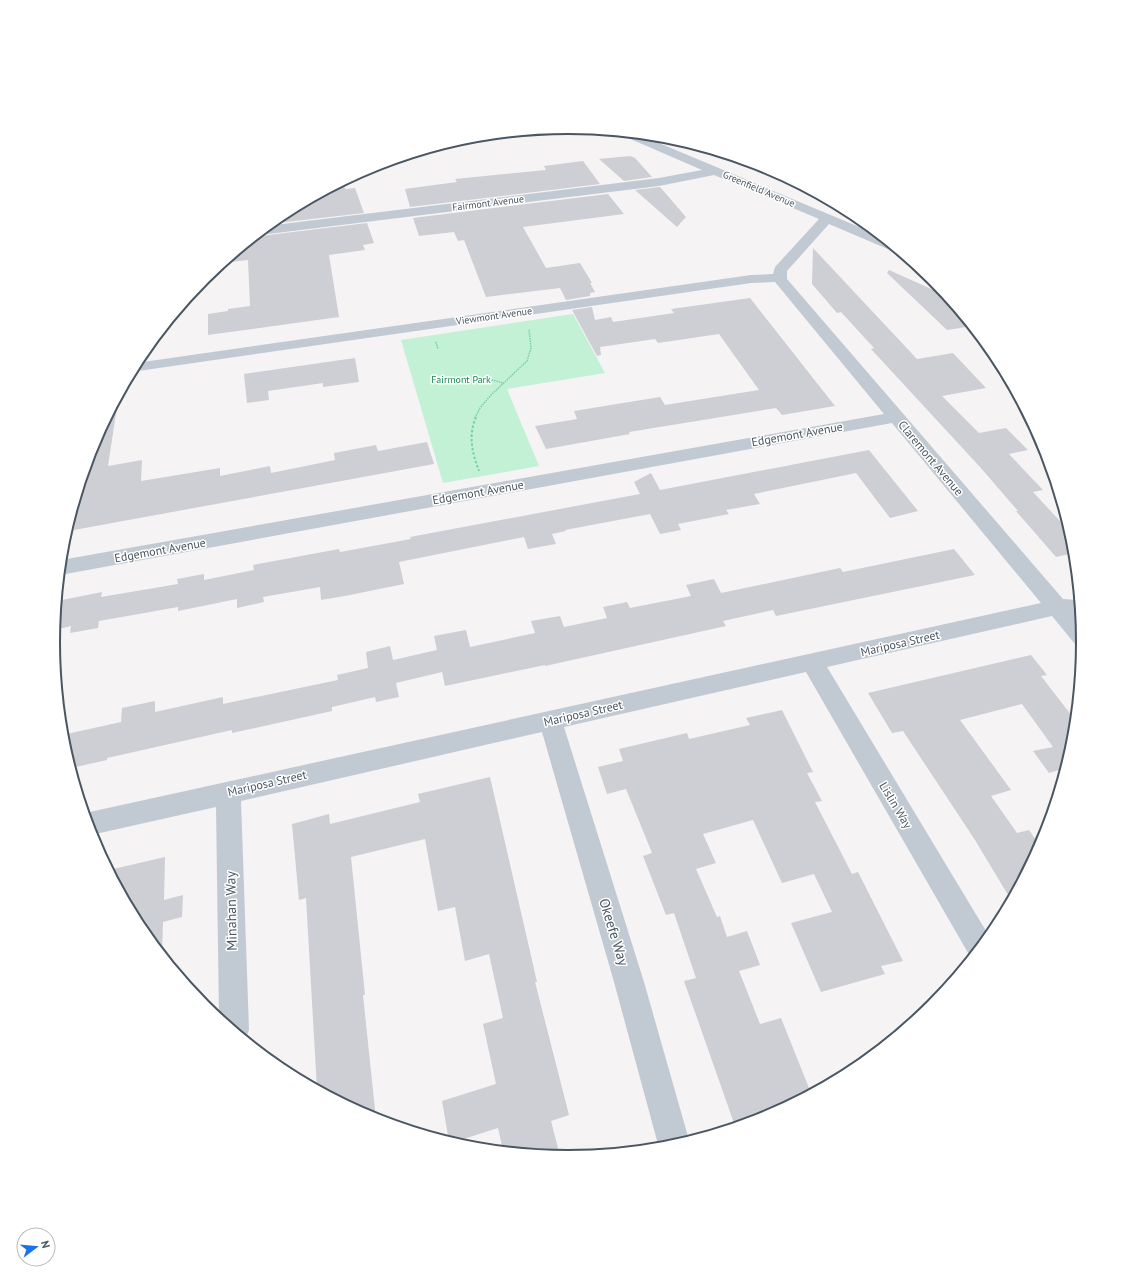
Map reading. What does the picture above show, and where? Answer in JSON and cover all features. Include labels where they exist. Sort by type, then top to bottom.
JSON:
[{"type":"street","name":"Greenfield Avenue","points":[[638,139],[880,241]]},
{"type":"street","name":"Fairmont Avenue","points":[[271,230],[659,182],[715,171]]},
{"type":"street","points":[[780,278],[780,270],[827,218]]},
{"type":"street","name":"Viewmont Avenue","points":[[141,367],[751,279],[780,278]]},
{"type":"street","name":"Claremont Avenue","points":[[780,278],[780,280],[1076,629]]},
{"type":"street","name":"Edgemont Avenue","points":[[65,567],[485,490],[897,417]]},
{"type":"street","name":"Mariposa Street","points":[[94,823],[1057,607],[1075,608]]},
{"type":"street","name":"Lislin Way","points":[[812,662],[977,942]]},
{"type":"street","name":"Okeefe Way","points":[[550,720],[630,982],[672,1139]]},
{"type":"street","name":"Minahan Way","points":[[228,792],[234,1024]]},
{"type":"path","points":[[485,490],[472,446],[471,432],[475,418],[482,406],[503,383],[524,364],[531,348],[531,335],[525,321],[518,312]]},
{"type":"path","points":[[482,377],[503,383]]},
{"type":"green space","name":"Fairmont Park","points":[[573,314],[605,373],[507,389],[539,466],[443,483],[401,340]]},
{"type":"building","points":[[630,156],[635,158],[652,177],[624,181],[599,159]]},
{"type":"building","points":[[583,161],[600,184],[410,207],[405,189],[457,182],[455,179],[546,170],[544,166]]},
{"type":"building","points":[[344,185],[345,189],[355,188],[364,213],[281,223]]},
{"type":"building","points":[[660,187],[686,217],[677,227],[635,190]]},
{"type":"building","points":[[608,194],[624,214],[523,227],[546,268],[580,263],[592,283],[590,283],[595,292],[590,293],[590,296],[566,300],[560,288],[486,297],[464,240],[458,241],[454,232],[419,236],[413,218]]},
{"type":"building","points":[[367,223],[374,243],[363,245],[365,250],[329,255],[339,317],[208,335],[208,314],[250,306],[248,260],[231,262],[262,236]]},
{"type":"building","points":[[813,248],[917,359],[953,353],[986,388],[942,396],[979,433],[1006,428],[1028,450],[1009,454],[1043,490],[1033,492],[1062,523],[1068,554],[1056,557],[980,467],[871,349],[874,348],[841,312],[837,313],[812,284]]},
{"type":"building","points":[[889,270],[935,291],[967,327],[947,330],[887,273]]},
{"type":"building","points":[[750,298],[835,406],[782,415],[776,408],[629,432],[630,434],[546,449],[535,426],[577,419],[574,411],[660,397],[665,405],[759,390],[719,334],[658,343],[655,339],[600,347],[601,355],[597,356],[572,310],[592,307],[595,320],[611,317],[613,322],[674,313],[671,309]]},
{"type":"building","points":[[355,358],[359,382],[323,387],[323,383],[268,391],[269,400],[247,403],[244,374]]},
{"type":"building","points":[[117,408],[108,466],[142,460],[141,481],[220,468],[220,476],[270,466],[271,473],[335,460],[334,453],[376,445],[378,451],[427,442],[434,464],[74,530],[77,510],[87,478]]},
{"type":"building","points":[[869,450],[918,511],[890,518],[856,473],[754,494],[760,504],[726,510],[729,514],[678,524],[681,530],[660,534],[650,514],[565,530],[566,531],[552,534],[556,544],[528,549],[524,537],[399,562],[404,584],[345,596],[321,600],[320,587],[263,597],[264,602],[237,608],[237,599],[178,611],[178,607],[99,621],[98,628],[70,633],[71,626],[60,628],[62,600],[102,592],[101,597],[178,584],[177,579],[204,574],[204,580],[254,570],[253,565],[339,549],[340,552],[411,539],[410,537],[640,494],[634,482],[651,473],[660,490]]},
{"type":"building","points":[[954,549],[975,575],[776,616],[773,610],[723,621],[726,626],[545,666],[445,686],[442,672],[396,683],[399,697],[376,702],[375,697],[332,707],[332,711],[232,733],[232,730],[107,758],[107,760],[76,767],[69,734],[121,722],[122,708],[155,701],[155,712],[223,697],[223,704],[338,680],[337,675],[368,668],[366,652],[390,646],[393,660],[437,650],[434,636],[466,630],[470,647],[535,633],[531,621],[560,616],[564,627],[607,618],[603,607],[627,602],[630,608],[691,596],[686,585],[714,579],[721,593],[840,568],[843,572]]},
{"type":"building","points":[[1031,655],[1047,675],[1041,676],[1071,715],[1060,770],[1049,773],[1033,751],[1053,747],[1022,704],[960,720],[1011,790],[991,796],[1017,833],[1029,830],[1036,839],[1024,866],[1008,895],[975,840],[903,731],[892,733],[868,693]]},
{"type":"building","points":[[782,710],[813,772],[807,773],[822,801],[815,802],[852,874],[858,872],[903,961],[881,966],[885,974],[821,992],[791,923],[832,912],[814,874],[782,883],[753,820],[703,834],[716,863],[696,869],[717,917],[720,916],[727,937],[747,931],[760,965],[739,971],[760,1024],[781,1018],[809,1088],[762,1111],[734,1122],[684,981],[696,978],[674,913],[666,915],[643,856],[652,853],[626,789],[607,794],[598,767],[623,761],[619,749],[687,733],[689,739],[750,725],[746,718]]},
{"type":"building","points":[[490,777],[537,982],[535,982],[569,1115],[551,1121],[558,1149],[502,1145],[498,1128],[464,1139],[448,1135],[442,1101],[496,1084],[483,1024],[503,1018],[489,954],[465,961],[455,907],[438,911],[425,839],[351,857],[375,1111],[343,1097],[317,1082],[306,898],[299,900],[292,824],[329,814],[330,824],[420,802],[418,794]]},
{"type":"building","points":[[165,857],[164,900],[183,895],[182,917],[163,922],[162,947],[146,924],[114,869]]}]
